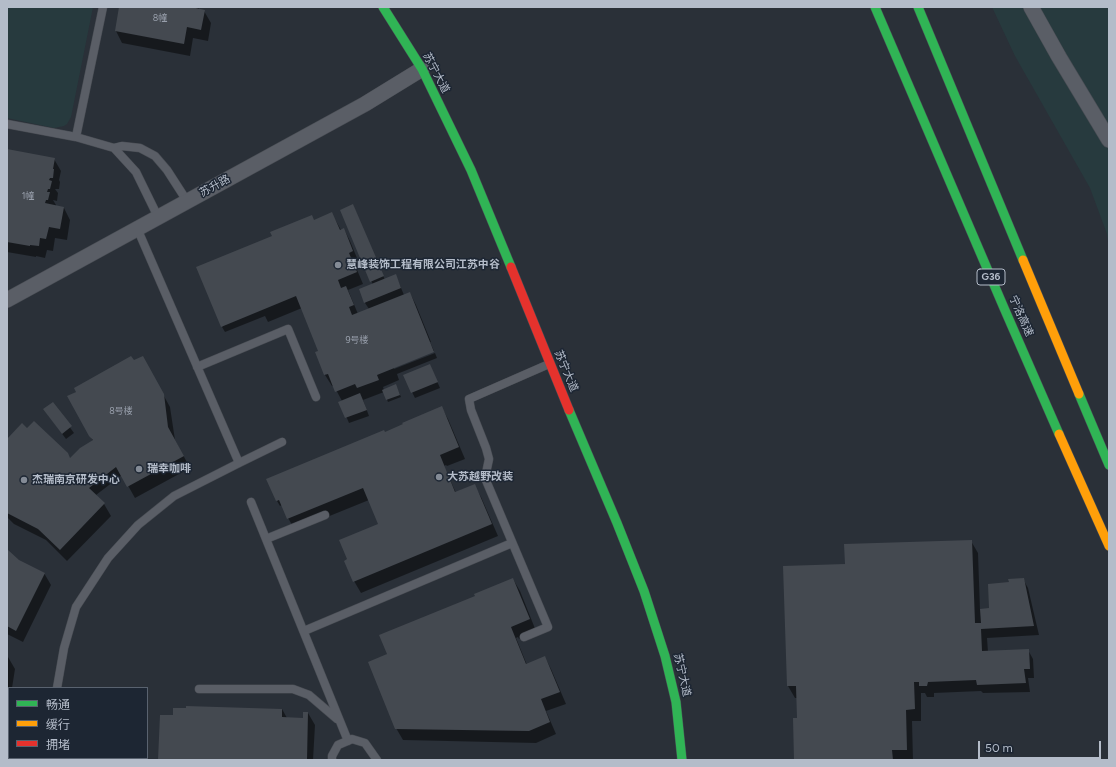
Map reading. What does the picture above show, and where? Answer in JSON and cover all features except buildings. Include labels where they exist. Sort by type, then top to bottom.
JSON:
[{"type":"main road","name":"苏宁大道","points":[[383,7],[422,69],[470,170],[617,523],[644,591],[665,656],[676,702],[682,760]]},
{"type":"main road","name":"宁洛高速","points":[[875,7],[1001,301],[1109,546]]},
{"type":"main road","points":[[918,7],[1109,465]]},
{"type":"street","points":[[1031,7],[1109,140]]},
{"type":"street","name":"苏升路","points":[[7,300],[365,104],[422,69]]},
{"type":"lane","points":[[76,137],[103,7]]},
{"type":"lane","points":[[7,124],[76,137],[114,148],[122,146],[140,148],[155,156],[167,170],[186,201]]},
{"type":"lane","points":[[114,148],[136,172],[158,217]]},
{"type":"lane","points":[[137,228],[239,463]]},
{"type":"lane","points":[[197,367],[288,329],[316,397]]},
{"type":"lane","points":[[524,637],[548,627],[485,478],[488,459],[486,448],[471,410],[469,398],[550,364]]},
{"type":"lane","points":[[57,687],[64,648],[76,607],[108,558],[138,525],[174,496],[282,442]]},
{"type":"lane","points":[[251,502],[348,741]]},
{"type":"lane","points":[[266,539],[324,516]]},
{"type":"lane","points":[[304,631],[512,543]]},
{"type":"lane","points":[[199,688],[293,689],[309,695],[339,721]]},
{"type":"lane","points":[[332,760],[332,756],[338,745],[352,739],[365,743],[377,760]]},
{"type":"green space","points":[[7,7],[93,7],[71,117],[64,126],[54,128],[7,118]]},
{"type":"green space","points":[[992,7],[1109,7],[1109,249],[1107,234],[1090,188],[1015,56]]},
{"type":"traffic: fast","points":[[383,7],[422,69],[471,170],[511,267]]},
{"type":"traffic: fast","points":[[875,7],[1059,434]]},
{"type":"traffic: fast","points":[[918,7],[1023,260]]},
{"type":"traffic: fast","points":[[1079,394],[1109,465]]},
{"type":"traffic: fast","points":[[569,410],[644,591],[665,656],[676,702],[682,760]]},
{"type":"traffic: slow","points":[[1023,260],[1079,394]]},
{"type":"traffic: slow","points":[[1059,434],[1109,546]]},
{"type":"traffic: jam","points":[[511,267],[569,410]]},
{"type":"place","name":"慧峰装饰工程有限公司江苏中谷","points":[[338,265]]},
{"type":"place","name":"瑞幸咖啡","points":[[139,469]]},
{"type":"place","name":"大苏越野改装","points":[[439,477]]},
{"type":"place","name":"杰瑞南京研发中心","points":[[24,480]]}]
